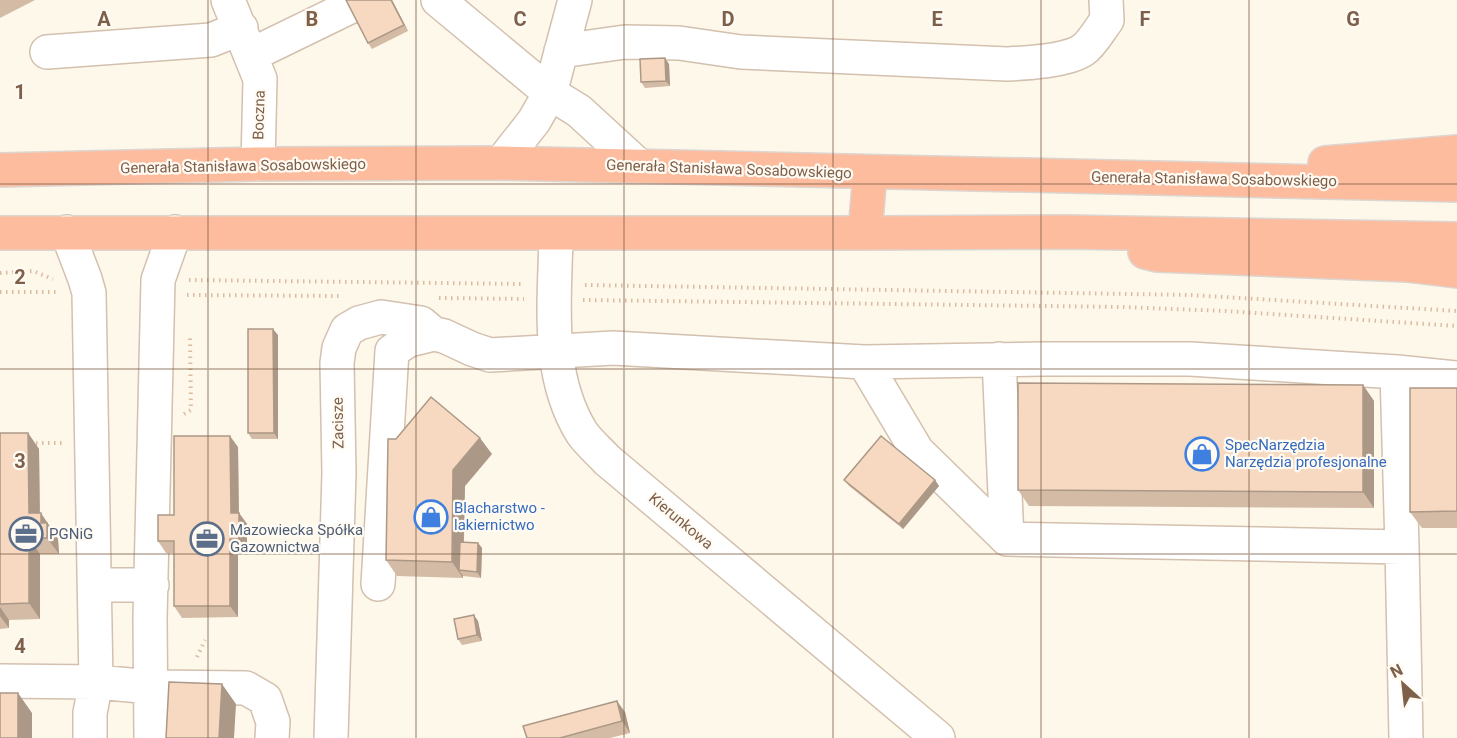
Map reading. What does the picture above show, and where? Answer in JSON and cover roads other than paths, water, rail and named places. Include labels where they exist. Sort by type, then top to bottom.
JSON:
[{"type":"highway","points":[[1186,178],[1457,152]]},
{"type":"highway","name":"Generała Stanisława Sosabowskiego","points":[[0,170],[258,164],[501,163],[870,173],[1457,184]]},
{"type":"highway","points":[[865,233],[870,173]]},
{"type":"highway","points":[[1068,232],[1157,255],[1407,265],[1457,271]]},
{"type":"highway","points":[[0,233],[1068,232],[1457,239]]},
{"type":"street","points":[[47,52],[211,40],[240,28],[364,0]]},
{"type":"street","points":[[438,0],[550,93],[579,111],[639,166]]},
{"type":"street","points":[[501,163],[534,122],[550,93],[575,0]]},
{"type":"street","points":[[561,51],[625,42],[680,43],[741,52],[1006,64],[1037,62],[1084,50],[1107,20],[1106,0]]},
{"type":"street","name":"Boczna","points":[[240,28],[260,79],[258,164]]},
{"type":"street","points":[[67,232],[87,286],[96,682],[90,713],[90,738]]},
{"type":"street","points":[[151,738],[158,287],[175,232]]},
{"type":"street","name":"Kierunkowa","points":[[556,234],[556,352],[559,378],[569,408],[583,435],[608,460],[938,738]]},
{"type":"street","name":"Zacisze","points":[[331,738],[339,473],[337,363],[339,348],[347,330],[359,323],[381,317],[421,323],[434,334],[490,355],[613,348],[864,362],[1190,359],[1457,378]]},
{"type":"street","points":[[378,584],[392,351],[409,340],[434,334]]},
{"type":"street","points":[[999,359],[1006,539]]},
{"type":"street","points":[[864,362],[917,451],[1006,539],[1402,547]]},
{"type":"street","points":[[1397,372],[1406,738]]},
{"type":"street","points":[[95,585],[152,585]]},
{"type":"street","points":[[0,681],[246,688],[265,699],[273,722],[272,738]]},
{"type":"place","name":"SpecNarzędzia Narzędzia profesjonalne","points":[[1202,454]]},
{"type":"place","name":"Blacharstwo - lakiernictwo","points":[[431,517]]},
{"type":"place","name":"PGNiG","points":[[26,534]]},
{"type":"place","name":"Mazowiecka Spółka Gazownictwa","points":[[207,539]]}]
